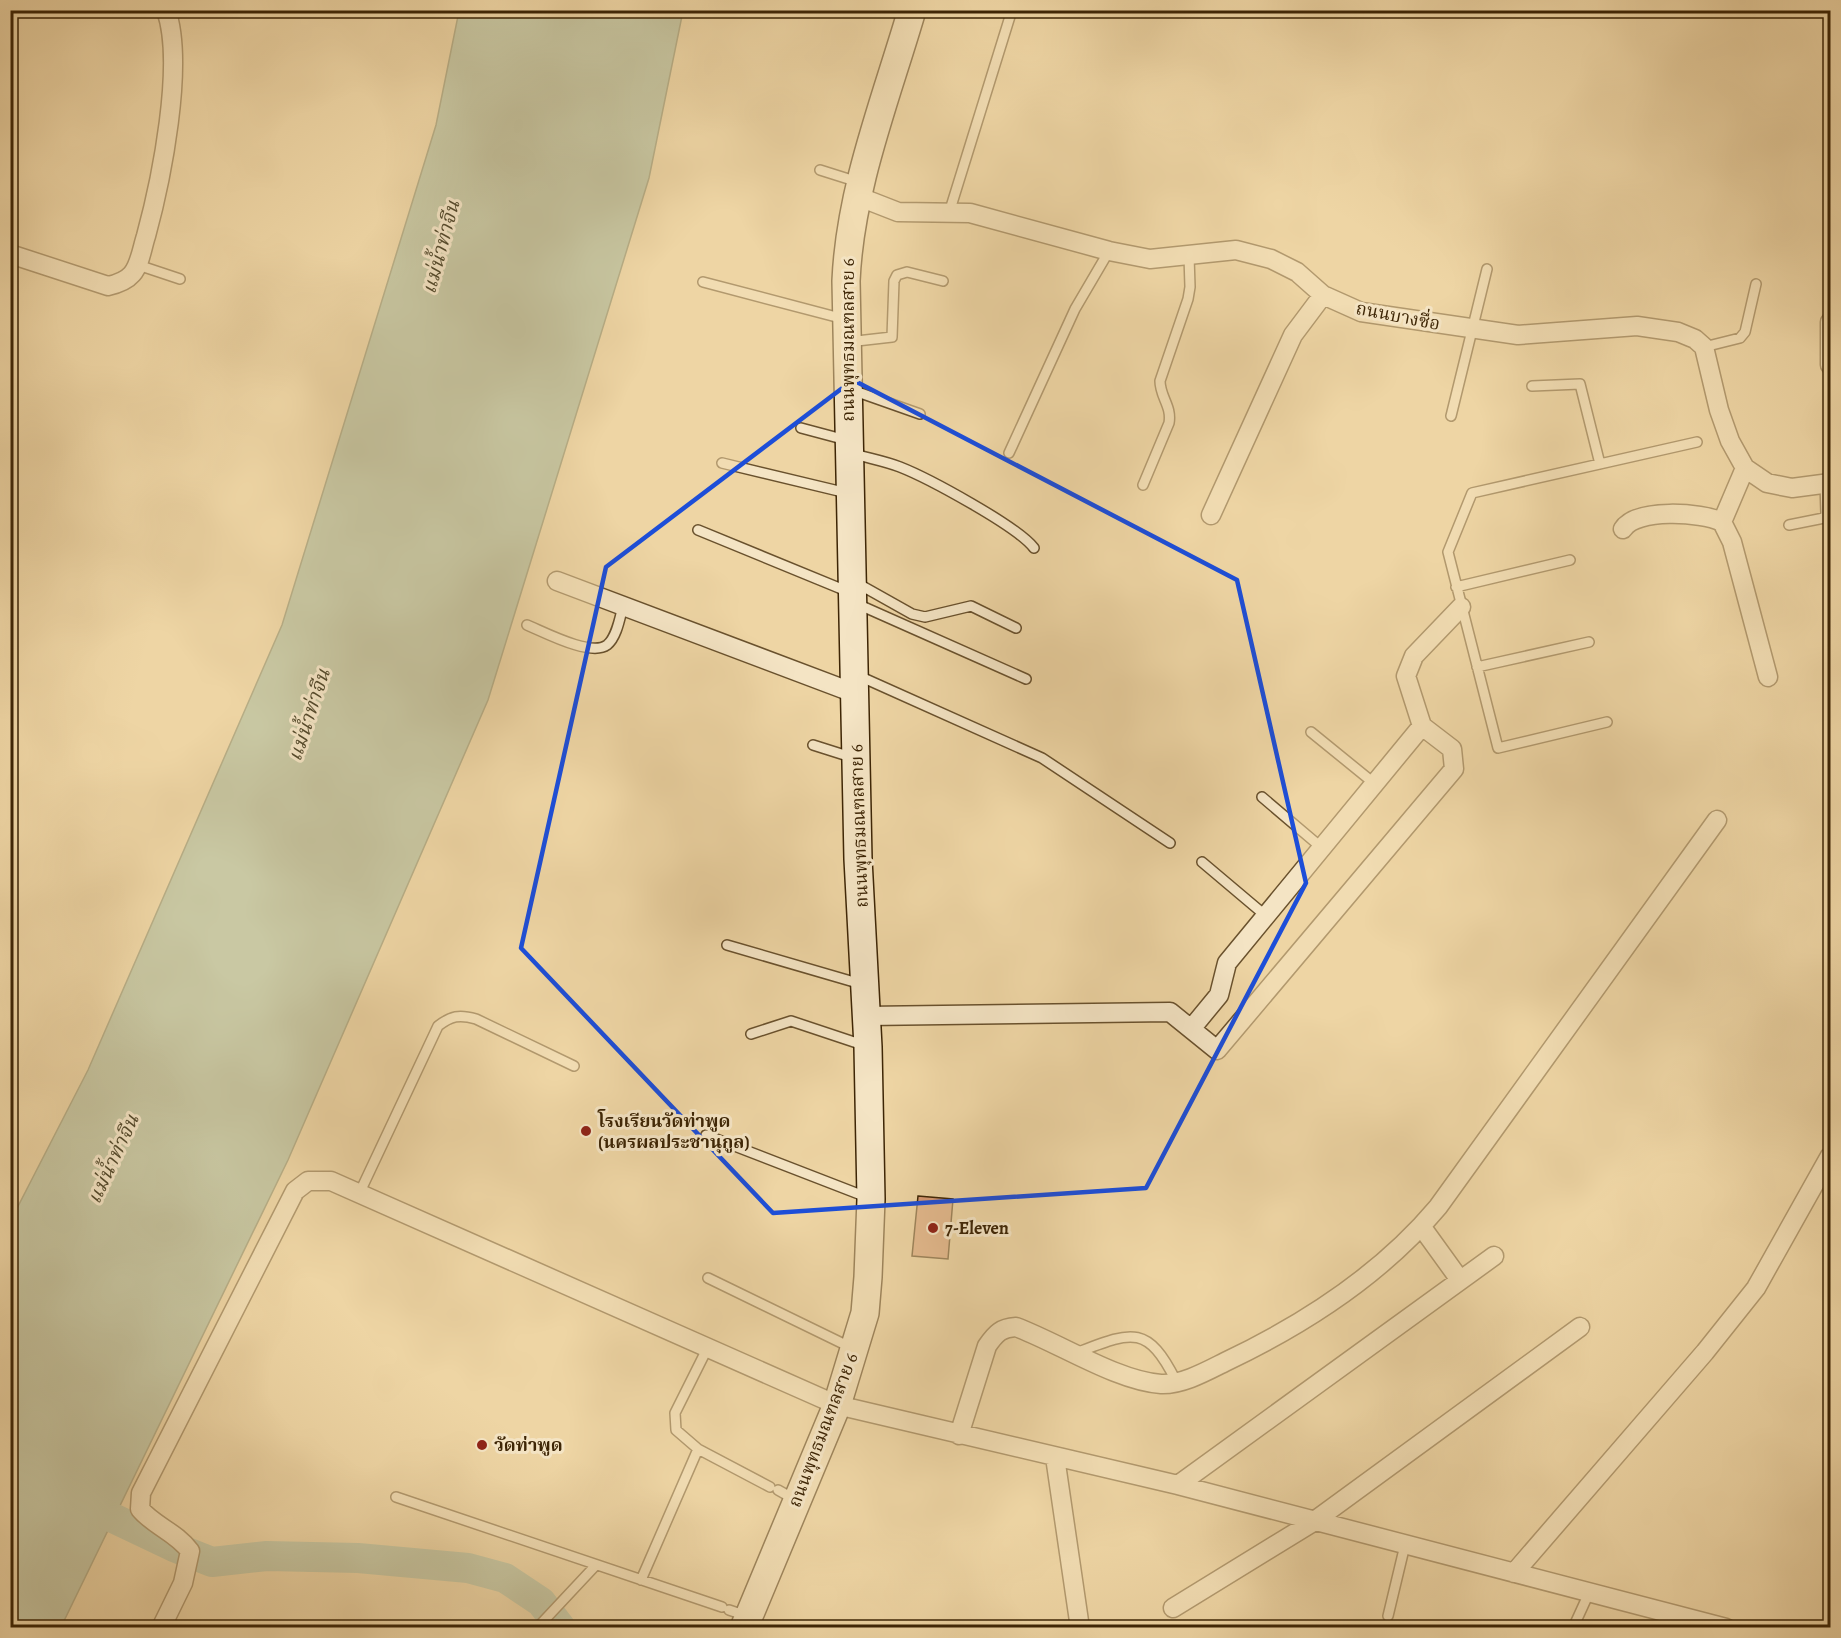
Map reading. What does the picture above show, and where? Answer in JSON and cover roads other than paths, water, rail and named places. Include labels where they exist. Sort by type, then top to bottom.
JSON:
[{"type":"main road","name":"ถนนพุทธมณฑลสาย 6","points":[[736,1615],[782,1492],[837,1405],[865,1313],[871,1199],[866,986],[858,859],[854,593],[849,494],[846,331],[848,250],[859,189],[912,10]]},
{"type":"street","points":[[10,254],[108,286],[126,279],[138,265],[157,195],[169,114],[172,45],[166,10]]},
{"type":"street","name":"ถนนบางซื่อ","points":[[859,189],[898,212],[987,216],[1109,251],[1150,259],[1236,250],[1271,258],[1297,272],[1323,295],[1361,312],[1471,335],[1637,326],[1660,328],[1695,339],[1704,347]]},
{"type":"street","points":[[1211,515],[1293,335],[1323,295]]},
{"type":"street","points":[[1830,322],[1830,365]]},
{"type":"street","points":[[1704,347],[1719,410],[1743,473],[1722,522]]},
{"type":"street","points":[[1743,473],[1767,483],[1792,488],[1827,487]]},
{"type":"street","points":[[1623,529],[1628,521],[1637,518],[1669,514],[1703,516],[1722,522],[1732,542],[1768,677]]},
{"type":"street","points":[[557,581],[623,606],[854,684]]},
{"type":"street","points":[[867,1016],[1170,1012],[1217,1050],[1454,769],[1452,749],[1422,726],[1406,676],[1414,656],[1461,607]]},
{"type":"street","points":[[1191,1029],[1219,995],[1227,963],[1422,726]]},
{"type":"street","points":[[959,1435],[987,1346],[996,1333],[1004,1328],[1016,1327],[1128,1376],[1162,1384],[1209,1370],[1251,1350],[1314,1315],[1377,1268],[1421,1226],[1717,820]]},
{"type":"street","points":[[1514,1574],[1705,1352],[1756,1288],[1830,1156]]},
{"type":"street","points":[[161,1627],[183,1583],[190,1551],[172,1531],[149,1520],[140,1509],[141,1493],[295,1191],[308,1181],[331,1181],[837,1405],[1178,1485],[1726,1628]]},
{"type":"street","points":[[1421,1226],[1460,1280]]},
{"type":"street","points":[[1178,1485],[1494,1256]]},
{"type":"street","points":[[1173,1608],[1313,1522],[1580,1327]]},
{"type":"street","points":[[1055,1457],[1080,1628]]},
{"type":"lane","points":[[949,213],[1012,10]]},
{"type":"lane","points":[[820,170],[859,189]]},
{"type":"lane","points":[[1010,453],[1075,309],[1109,251]]},
{"type":"lane","points":[[1143,485],[1169,423],[1171,412],[1160,390],[1160,381],[1188,299],[1189,256]]},
{"type":"lane","points":[[138,265],[180,279]]},
{"type":"lane","points":[[1451,416],[1487,269]]},
{"type":"lane","points":[[703,282],[846,331],[892,337],[894,281],[897,275],[907,272],[943,282]]},
{"type":"lane","points":[[1704,347],[1740,338],[1744,332],[1756,284]]},
{"type":"lane","points":[[1532,386],[1580,384],[1600,464]]},
{"type":"lane","points":[[847,388],[920,414]]},
{"type":"lane","points":[[801,428],[922,478],[1020,534],[1034,548]]},
{"type":"lane","points":[[1607,722],[1498,748],[1448,552],[1472,493],[1697,442]]},
{"type":"lane","points":[[722,463],[849,494]]},
{"type":"lane","points":[[1789,525],[1819,520],[1826,514],[1827,487]]},
{"type":"lane","points":[[698,530],[912,614],[925,617],[971,606],[1016,628]]},
{"type":"lane","points":[[1456,587],[1570,560]]},
{"type":"lane","points":[[854,593],[1026,679]]},
{"type":"lane","points":[[527,625],[585,647],[601,647],[612,639],[623,606]]},
{"type":"lane","points":[[1477,667],[1589,642]]},
{"type":"lane","points":[[854,684],[1042,758],[1170,843]]},
{"type":"lane","points":[[1311,732],[1375,784]]},
{"type":"lane","points":[[813,745],[856,759]]},
{"type":"lane","points":[[1262,797],[1322,848]]},
{"type":"lane","points":[[1202,862],[1266,916]]},
{"type":"lane","points":[[727,945],[866,986]]},
{"type":"lane","points":[[359,1194],[438,1026],[452,1016],[464,1015],[476,1019],[574,1066]]},
{"type":"lane","points":[[751,1034],[791,1022],[868,1047]]},
{"type":"lane","points":[[706,1135],[871,1199]]},
{"type":"lane","points":[[708,1278],[855,1350]]},
{"type":"lane","points":[[1076,1353],[1114,1338],[1132,1336],[1151,1342],[1163,1355],[1176,1381]]},
{"type":"lane","points":[[708,1347],[675,1413],[676,1430],[698,1449],[782,1492]]},
{"type":"lane","points":[[641,1580],[698,1449]]},
{"type":"lane","points":[[396,1497],[641,1580],[736,1615]]},
{"type":"lane","points":[[1388,1616],[1405,1545]]},
{"type":"lane","points":[[539,1625],[596,1565]]},
{"type":"lane","points":[[1573,1628],[1589,1593]]},
{"type":"water","name":"แม่น้ำท่าจีน","points":[[459,11],[683,11],[649,178],[488,700],[288,1160],[61,1627],[11,1627],[11,1220],[88,1070],[282,625],[436,125]]},
{"type":"waterway","points":[[10,1469],[174,1547],[212,1562],[267,1556],[358,1558],[468,1568],[505,1578],[541,1602],[561,1628]]},
{"type":"place","name":"โรงเรียนวัดท่าพูด (นครผลประชานุกูล)","points":[[586,1131]]},
{"type":"place","name":"7-Eleven","points":[[933,1228]]},
{"type":"place","name":"วัดท่าพูด","points":[[482,1445]]}]
